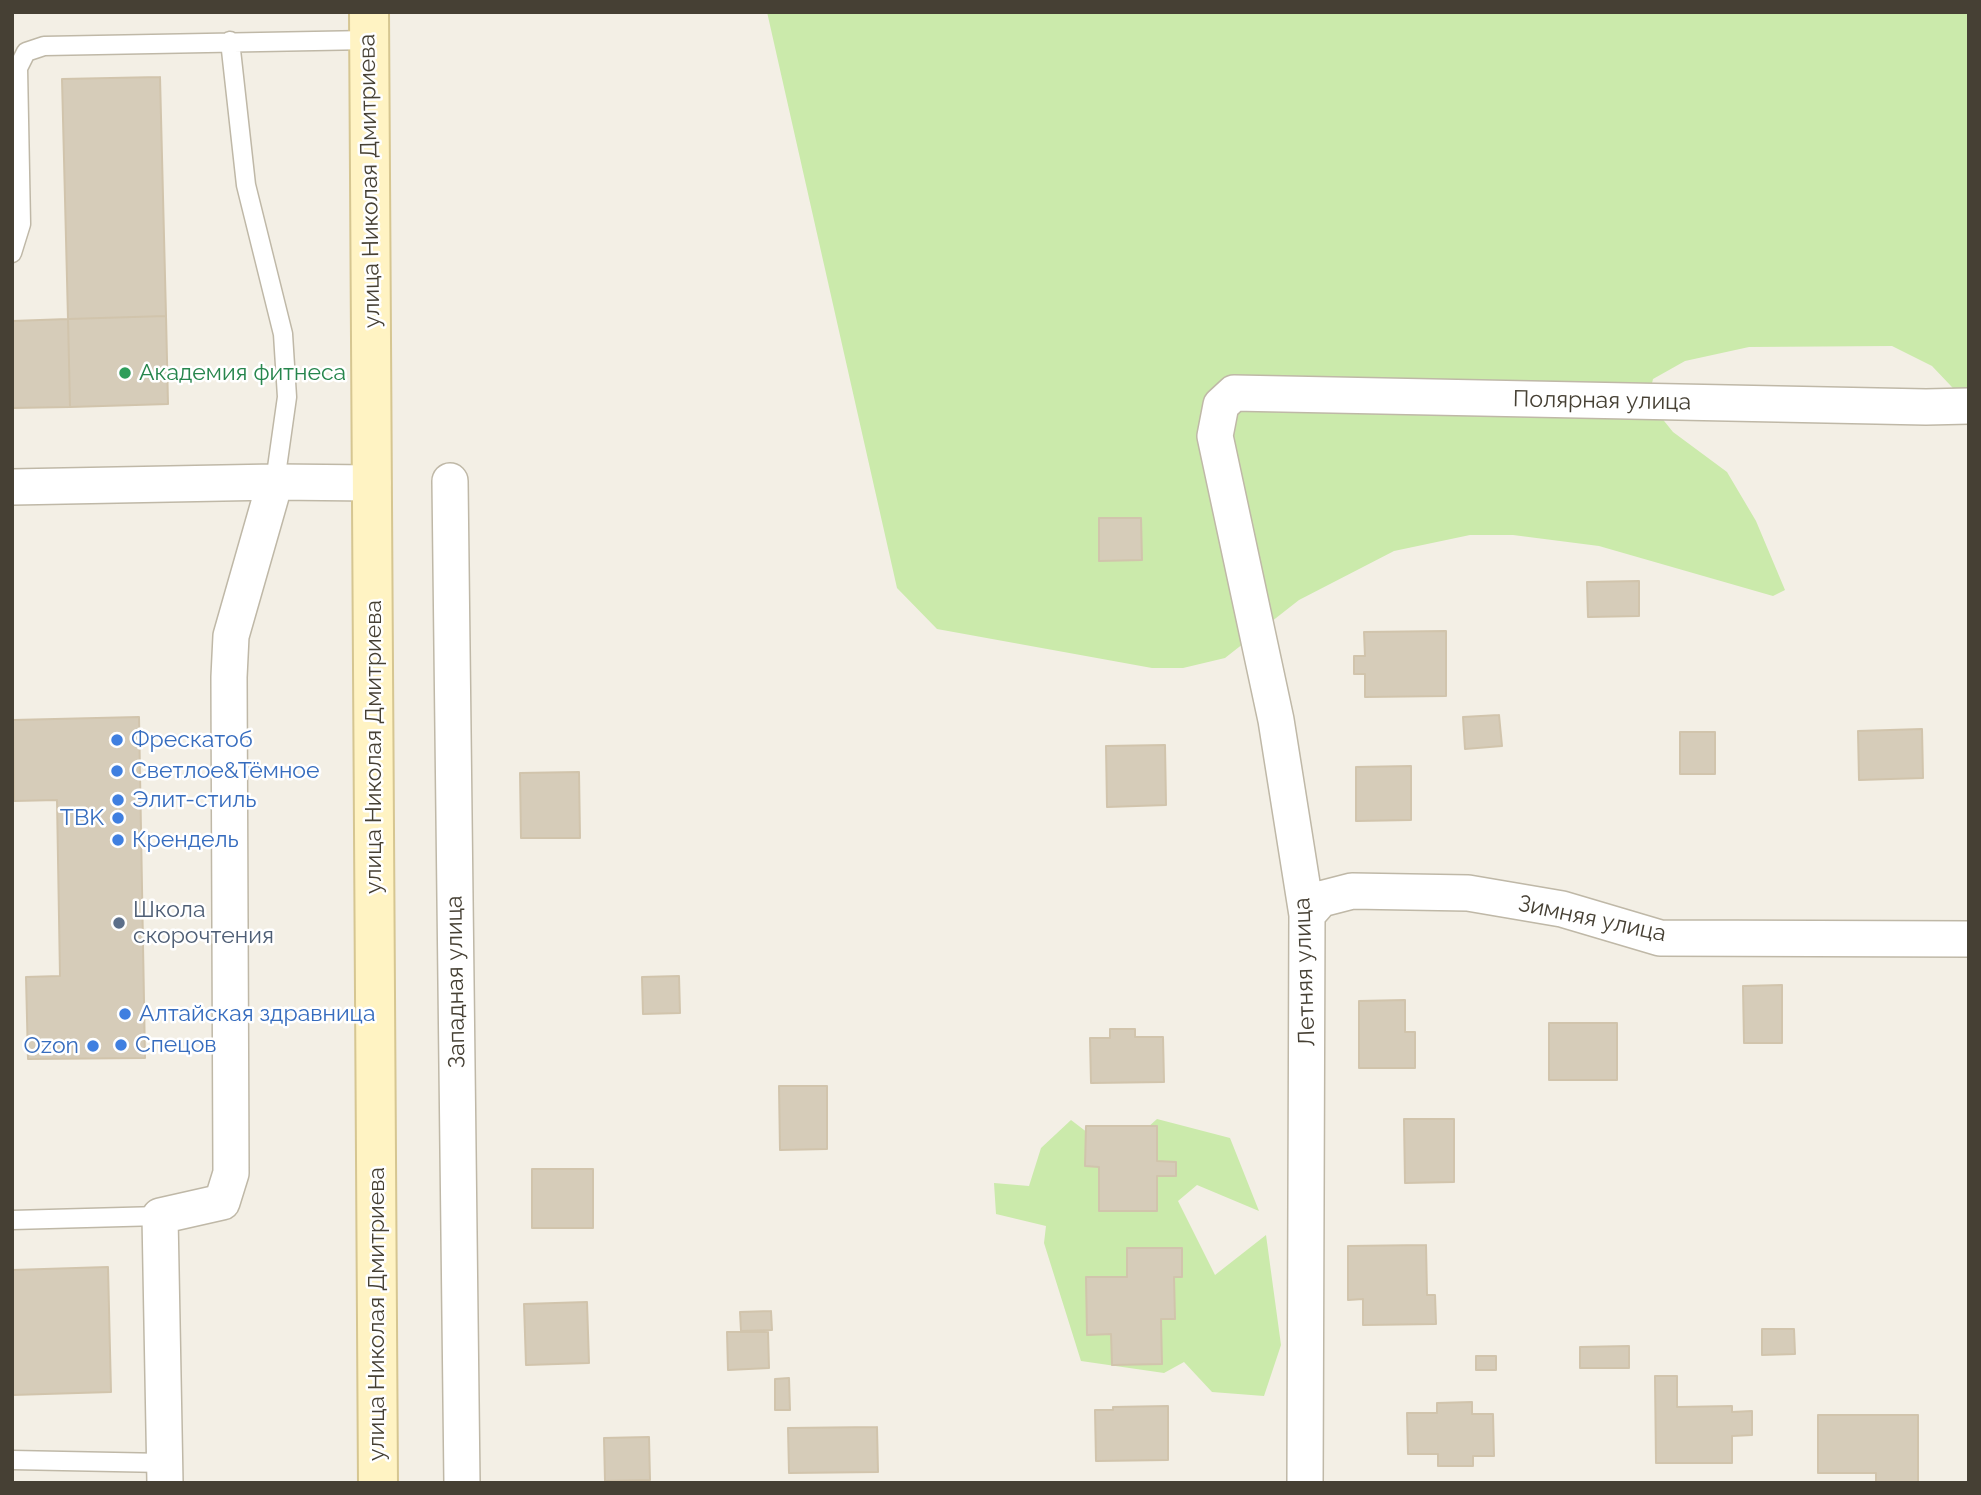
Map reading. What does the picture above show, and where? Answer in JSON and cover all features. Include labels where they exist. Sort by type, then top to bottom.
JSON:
[{"type":"main road","name":"улица Николая Дмитриева","points":[[369,26],[378,1483]]},
{"type":"street","name":"Полярная улица","points":[[1234,394],[1969,406]]},
{"type":"street","name":"Летняя улица","points":[[1234,394],[1221,405],[1215,436],[1276,720],[1307,915],[1305,1483]]},
{"type":"street","name":"Западная улица","points":[[450,481],[462,1483]]},
{"type":"street","points":[[165,1473],[160,1216],[222,1202],[231,1174],[231,636],[275,482]]},
{"type":"street","points":[[12,487],[373,482]]},
{"type":"street","name":"Зимняя улица","points":[[1307,915],[1321,899],[1352,891],[1468,893],[1562,909],[1660,938],[1969,939]]},
{"type":"lane","points":[[12,253],[21,224],[18,68],[26,52],[44,46],[230,41],[369,26]]},
{"type":"lane","points":[[230,41],[246,185],[283,334],[287,397],[275,482]]},
{"type":"lane","points":[[12,1220],[160,1216]]},
{"type":"lane","points":[[12,1460],[165,1473]]},
{"type":"green space","points":[[767,12],[1969,12],[1969,405],[1932,366],[1892,346],[1749,347],[1685,361],[1653,379],[1648,401],[1673,432],[1727,472],[1756,521],[1785,590],[1773,596],[1599,546],[1513,535],[1470,535],[1394,551],[1299,600],[1225,658],[1183,668],[1152,668],[937,629],[897,588]]},
{"type":"green space","points":[[1157,1119],[1230,1138],[1259,1211],[1197,1185],[1178,1201],[1215,1275],[1266,1235],[1281,1345],[1264,1396],[1212,1392],[1184,1362],[1164,1373],[1081,1361],[1044,1243],[1046,1226],[996,1214],[994,1183],[1029,1186],[1041,1148],[1071,1120],[1117,1155]]},
{"type":"building","points":[[160,77],[166,316],[68,319],[62,79]]},
{"type":"building","points":[[166,316],[168,404],[70,407],[68,319]]},
{"type":"building","points":[[68,319],[70,407],[12,408],[12,321]]},
{"type":"building","points":[[1099,518],[1141,518],[1142,560],[1099,561]]},
{"type":"building","points":[[1639,581],[1639,616],[1588,617],[1587,582]]},
{"type":"building","points":[[1446,631],[1446,696],[1365,697],[1365,674],[1354,674],[1354,656],[1365,656],[1364,632]]},
{"type":"building","points":[[1499,715],[1502,746],[1465,749],[1463,717]]},
{"type":"building","points":[[139,717],[145,1058],[28,1059],[26,977],[60,976],[57,800],[14,801],[13,720]]},
{"type":"building","points":[[1922,729],[1923,778],[1859,780],[1858,731]]},
{"type":"building","points":[[1680,732],[1715,732],[1715,774],[1680,774]]},
{"type":"building","points":[[1165,745],[1166,805],[1107,807],[1106,746]]},
{"type":"building","points":[[1411,766],[1411,820],[1356,821],[1356,767]]},
{"type":"building","points":[[579,772],[580,838],[521,838],[520,773]]},
{"type":"building","points":[[679,976],[680,1013],[643,1014],[642,977]]},
{"type":"building","points":[[1782,985],[1782,1043],[1744,1043],[1743,986]]},
{"type":"building","points":[[1405,1000],[1405,1032],[1415,1032],[1415,1068],[1359,1068],[1359,1001]]},
{"type":"building","points":[[1549,1023],[1617,1023],[1617,1080],[1549,1080]]},
{"type":"building","points":[[1110,1029],[1135,1029],[1135,1037],[1163,1037],[1164,1082],[1091,1083],[1090,1038],[1110,1038]]},
{"type":"building","points":[[779,1086],[827,1086],[827,1149],[780,1150]]},
{"type":"building","points":[[1404,1119],[1454,1119],[1454,1182],[1405,1183]]},
{"type":"building","points":[[1086,1126],[1157,1126],[1157,1161],[1176,1162],[1176,1176],[1157,1176],[1157,1211],[1099,1211],[1099,1167],[1085,1166]]},
{"type":"building","points":[[532,1169],[593,1169],[593,1228],[532,1228]]},
{"type":"building","points":[[1426,1245],[1427,1295],[1435,1295],[1436,1324],[1363,1325],[1363,1299],[1348,1300],[1348,1246]]},
{"type":"building","points":[[1127,1248],[1182,1248],[1182,1277],[1174,1277],[1175,1319],[1161,1319],[1162,1364],[1112,1365],[1111,1334],[1087,1335],[1086,1277],[1127,1277]]},
{"type":"building","points":[[108,1267],[111,1392],[12,1395],[12,1270]]},
{"type":"building","points":[[587,1302],[589,1363],[526,1365],[524,1304]]},
{"type":"building","points":[[771,1311],[772,1330],[741,1331],[740,1312]]},
{"type":"building","points":[[1762,1329],[1794,1329],[1795,1354],[1762,1355]]},
{"type":"building","points":[[727,1332],[768,1332],[769,1368],[728,1370]]},
{"type":"building","points":[[1629,1346],[1629,1368],[1580,1368],[1580,1347]]},
{"type":"building","points":[[1476,1356],[1496,1356],[1496,1370],[1476,1370]]},
{"type":"building","points":[[1655,1376],[1677,1376],[1677,1407],[1732,1406],[1732,1412],[1752,1411],[1752,1435],[1732,1436],[1732,1463],[1656,1463]]},
{"type":"building","points":[[789,1378],[790,1410],[775,1410],[775,1379]]},
{"type":"building","points":[[1472,1402],[1472,1414],[1493,1414],[1494,1456],[1473,1456],[1473,1466],[1438,1466],[1438,1454],[1408,1454],[1407,1413],[1437,1413],[1437,1403]]},
{"type":"building","points":[[1168,1406],[1168,1460],[1096,1461],[1095,1410]]},
{"type":"building","points":[[1818,1415],[1918,1415],[1918,1483],[1876,1483],[1876,1473],[1818,1473]]},
{"type":"building","points":[[877,1427],[878,1472],[789,1473],[788,1428]]},
{"type":"building","points":[[649,1437],[650,1480],[605,1481],[604,1438]]},
{"type":"place","name":"Академия фитнеса","points":[[125,373]]},
{"type":"place","name":"Фрескатоб","points":[[117,740]]},
{"type":"place","name":"Светлое&Тёмное","points":[[117,771]]},
{"type":"place","name":"Элит-стиль","points":[[118,800]]},
{"type":"place","name":"TBK","points":[[118,818]]},
{"type":"place","name":"Крендель","points":[[118,840]]},
{"type":"place","name":"Школа скорочтения","points":[[119,923]]},
{"type":"place","name":"Алтайская здравница","points":[[125,1014]]},
{"type":"place","name":"Спецов","points":[[121,1045]]},
{"type":"place","name":"Ozon","points":[[93,1046]]}]
